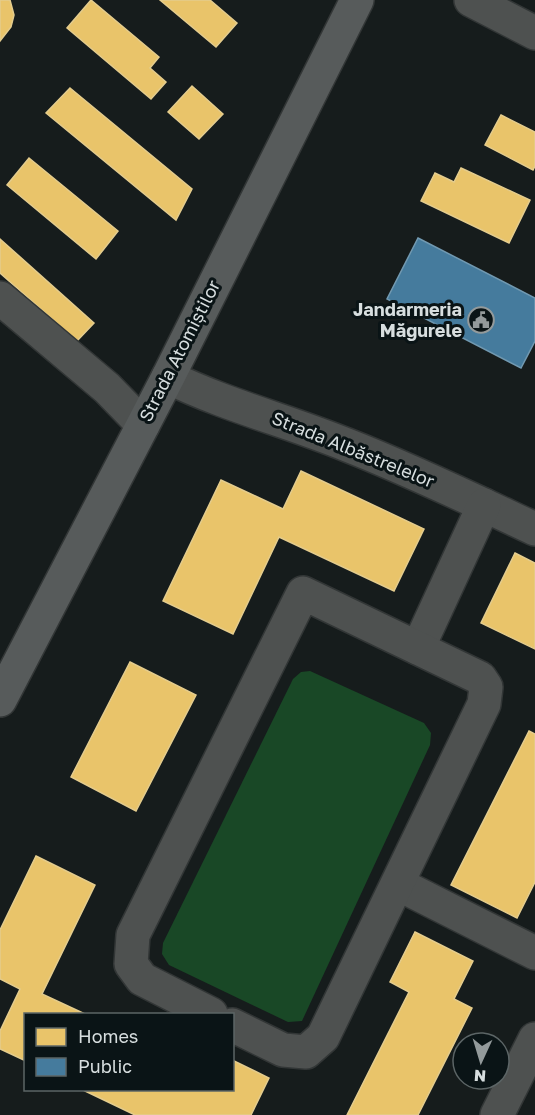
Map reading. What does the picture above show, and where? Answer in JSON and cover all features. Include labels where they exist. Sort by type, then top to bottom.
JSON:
[{"type":"main road","name":"Strada Atomiștilor","points":[[0,700],[168,377],[357,0]]},
{"type":"street","points":[[471,0],[535,33]]},
{"type":"street","points":[[0,298],[107,388],[143,424]]},
{"type":"street","name":"Strada Albăstrelelor","points":[[168,377],[207,395],[347,445],[535,529]]},
{"type":"street","points":[[418,648],[484,506]]},
{"type":"street","points":[[210,1013],[142,979],[131,964],[133,935],[303,593],[480,678],[486,687],[484,704],[323,1037],[306,1052],[283,1050],[234,1026]]},
{"type":"street","points":[[398,884],[535,953]]},
{"type":"street","points":[[497,1115],[535,1039]]},
{"type":"green space","points":[[310,671],[424,723],[431,733],[430,745],[302,1021],[288,1022],[169,965],[162,954],[163,943],[293,679],[301,672]]},
{"type":"building: Homes","points":[[0,0],[10,0],[14,15],[11,27],[0,41]]},
{"type":"building: Homes","points":[[91,0],[159,57],[150,68],[166,82],[151,99],[67,28]]},
{"type":"building: Homes","points":[[160,0],[210,0],[237,23],[216,47]]},
{"type":"building: Homes","points":[[192,86],[223,114],[199,139],[168,112]]},
{"type":"building: Homes","points":[[70,88],[192,189],[176,220],[46,113]]},
{"type":"building: Homes","points":[[501,115],[535,132],[533,170],[485,145]]},
{"type":"building: Homes","points":[[29,158],[118,231],[96,259],[7,185]]},
{"type":"building: Homes","points":[[461,168],[530,200],[509,243],[421,201],[435,173],[454,182]]},
{"type":"building: Homes","points":[[0,239],[94,323],[77,341],[0,273]]},
{"type":"building: Homes","points":[[301,471],[424,529],[394,591],[279,537],[233,634],[163,601],[221,480],[283,509]]},
{"type":"building: Homes","points":[[515,553],[535,563],[535,649],[481,623]]},
{"type":"building: Homes","points":[[130,662],[196,695],[136,811],[71,777]]},
{"type":"building: Homes","points":[[529,731],[535,734],[535,882],[517,918],[451,885]]},
{"type":"building: Homes","points":[[36,856],[95,885],[42,994],[83,1013],[24,1013],[24,1060],[0,1049],[0,1031],[20,989],[0,979],[0,930]]},
{"type":"building: Homes","points":[[415,932],[473,961],[454,999],[472,1008],[460,1031],[451,1031],[451,1050],[418,1115],[347,1115],[409,992],[390,982]]},
{"type":"building: Homes","points":[[234,1061],[269,1078],[251,1115],[135,1115],[85,1091],[234,1091]]},
{"type":"building: Public","name":"Jandarmeria Măgurele","points":[[418,238],[535,298],[535,341],[521,368],[387,299]]},
{"type":"place","name":"Jandarmeria Măgurele","points":[[481,320]]}]
